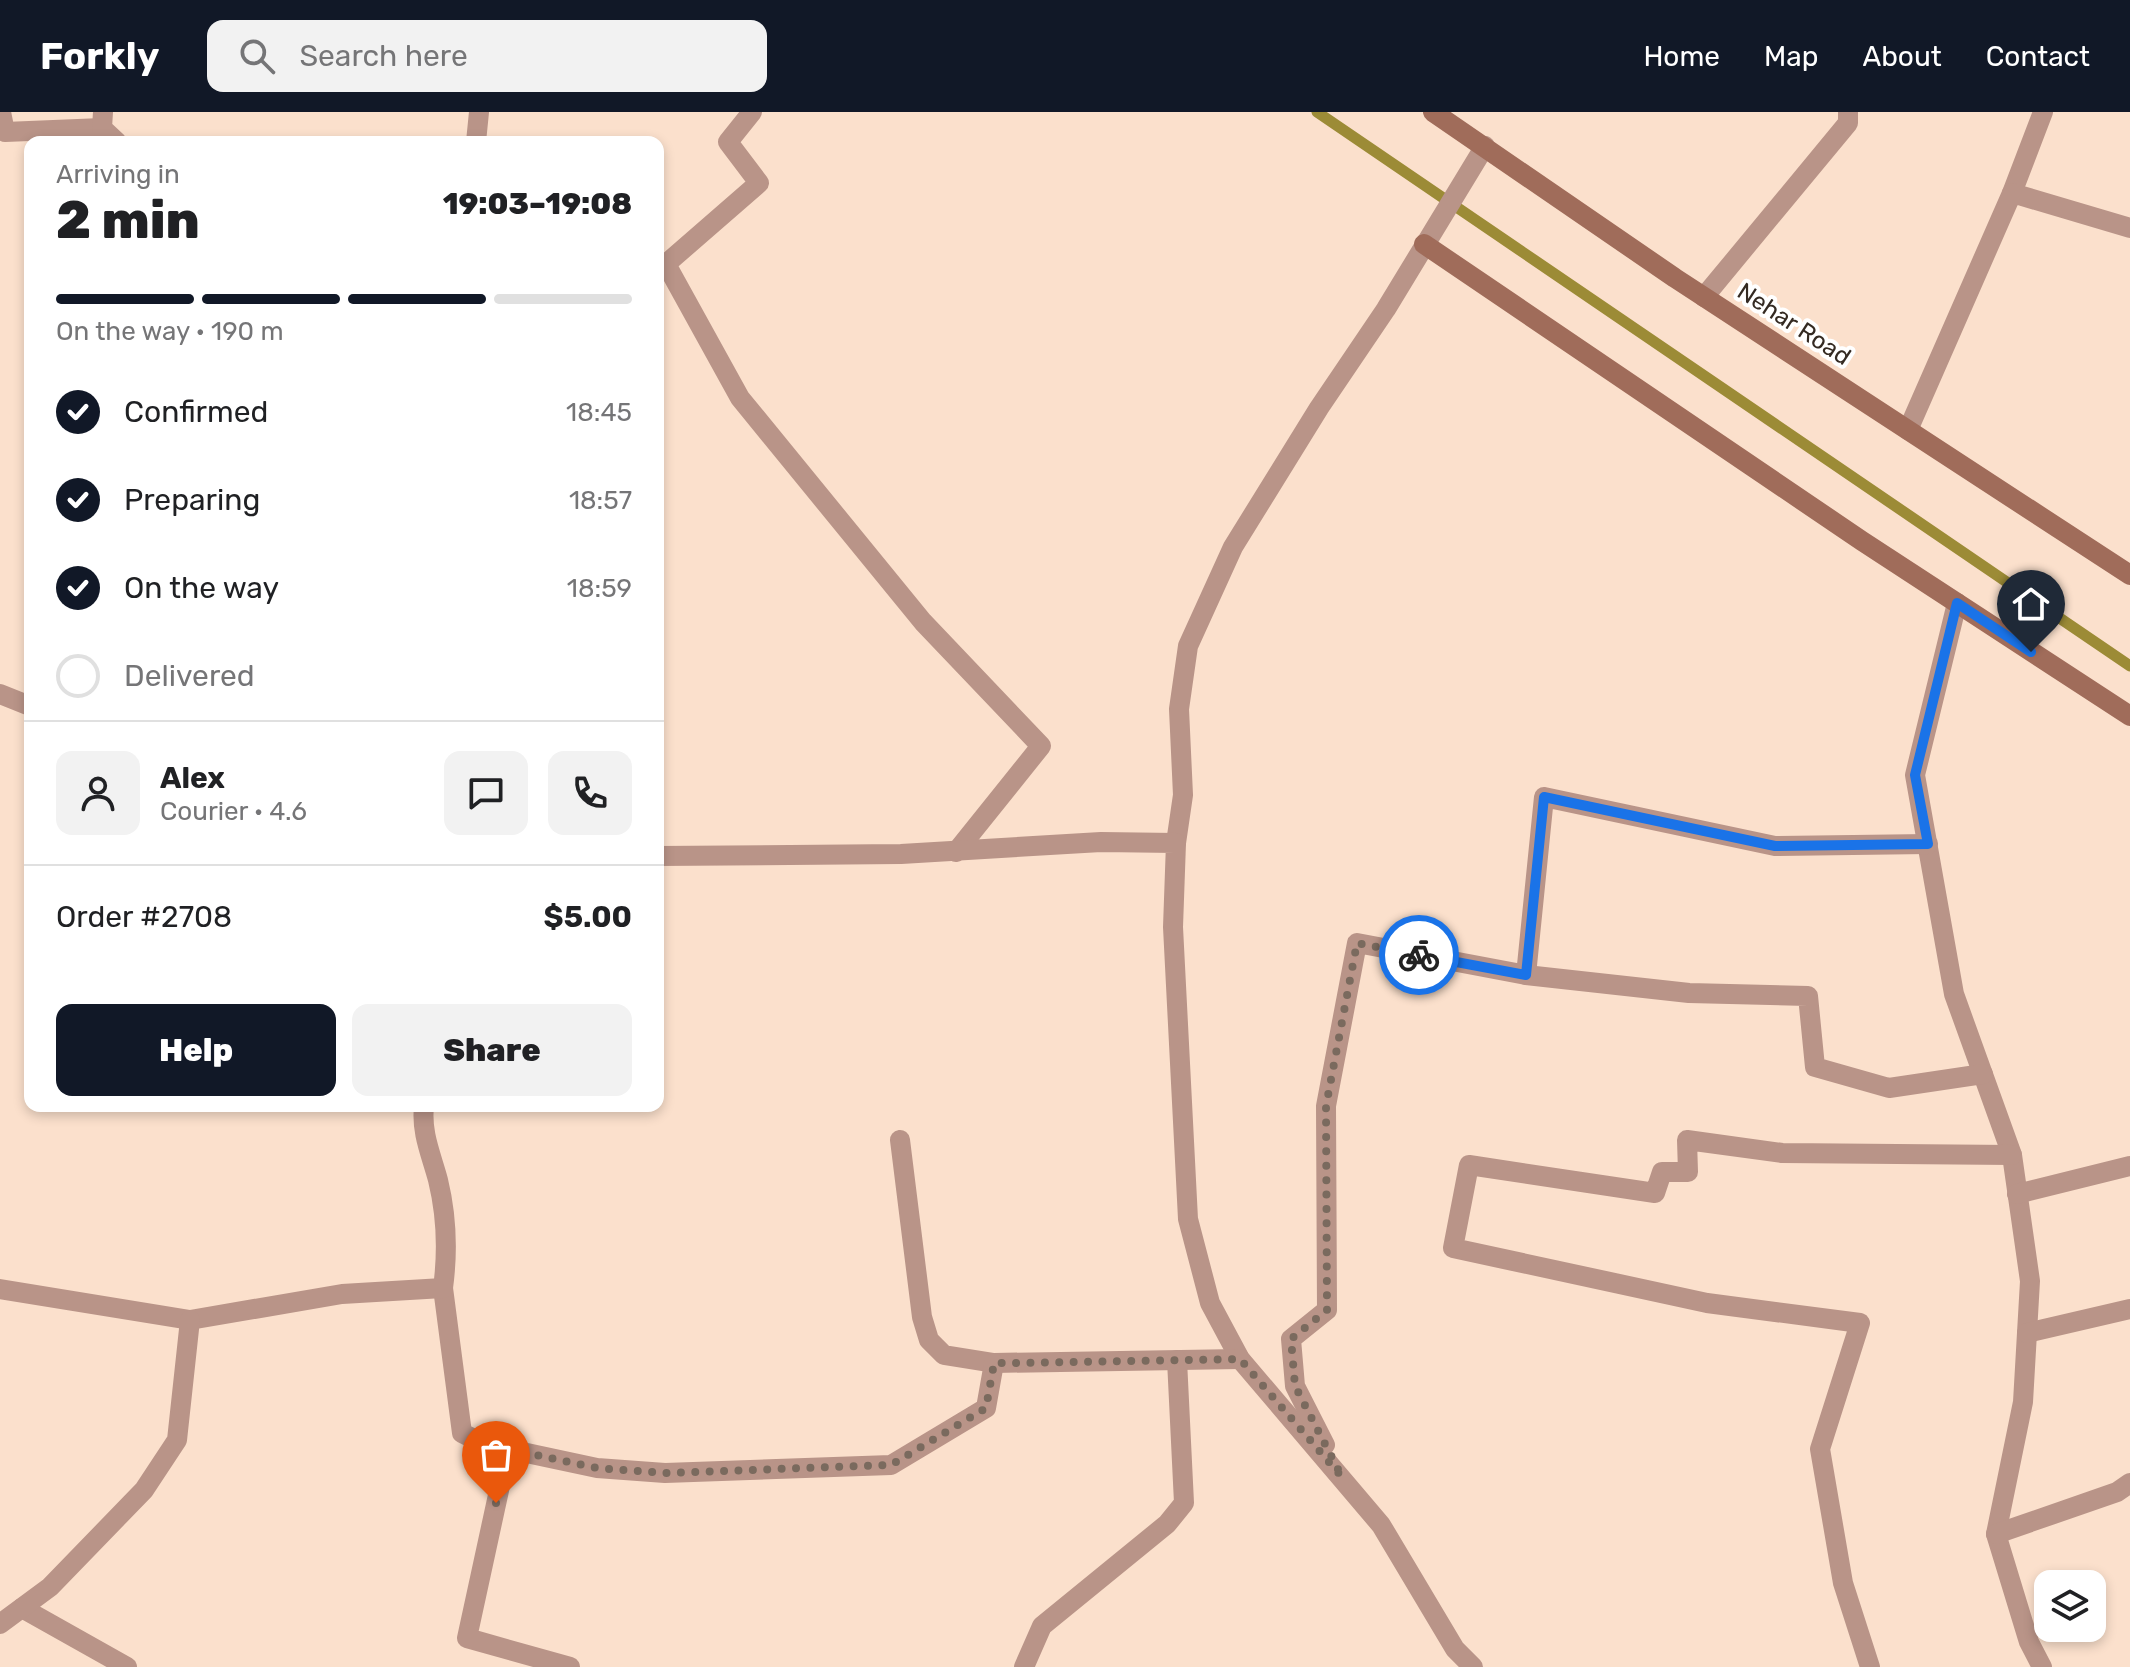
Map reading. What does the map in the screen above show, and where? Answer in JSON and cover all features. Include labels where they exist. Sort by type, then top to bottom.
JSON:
[{"type":"main road","name":"Nehar Road","points":[[1444,115],[1704,297],[2130,575]]},
{"type":"main road","points":[[1424,244],[2130,716]]},
{"type":"street","points":[[1,112],[5,132],[107,127]]},
{"type":"street","points":[[477,136],[479,112]]},
{"type":"street","points":[[752,112],[728,142],[759,183],[666,264],[740,398],[923,622],[1041,746],[956,852]]},
{"type":"street","points":[[1704,297],[1848,123],[1848,112]]},
{"type":"street","points":[[1908,430],[2012,193],[2043,112]]},
{"type":"street","points":[[1473,1667],[1455,1649],[1381,1525],[1240,1359],[1210,1303],[1188,1219],[1173,927],[1176,843],[1183,795],[1179,709],[1188,646],[1233,547],[1485,146]]},
{"type":"street","points":[[2012,193],[2130,228]]},
{"type":"street","points":[[1957,603],[1915,775],[1954,994],[2012,1155],[2030,1281],[2023,1402],[1996,1534],[2029,1642],[2042,1667]]},
{"type":"street","points":[[0,694],[24,704]]},
{"type":"street","points":[[1526,975],[1544,797],[1775,846],[1928,844]]},
{"type":"street","points":[[664,856],[956,852],[1101,842],[1176,843]]},
{"type":"street","points":[[1342,1477],[1295,1386],[1291,1339],[1327,1310],[1326,1106],[1357,943],[1526,975],[1689,993],[1808,996],[1815,1067],[1889,1088],[1983,1074]]},
{"type":"street","points":[[423,1112],[422,1128],[438,1183],[448,1244],[443,1288],[462,1433],[484,1444],[597,1468],[665,1473],[891,1465],[986,1408],[994,1363]]},
{"type":"street","points":[[900,1140],[922,1317],[929,1340],[944,1355],[994,1363],[1240,1359]]},
{"type":"street","points":[[1870,1667],[1843,1583],[1820,1449],[1860,1323],[1707,1303],[1453,1248],[1469,1165],[1655,1193],[1662,1172],[1688,1172],[1687,1140],[1782,1153],[2012,1155]]},
{"type":"street","points":[[2017,1194],[2130,1166]]},
{"type":"street","points":[[0,1289],[190,1320],[342,1294],[443,1288]]},
{"type":"street","points":[[2027,1333],[2130,1309]]},
{"type":"street","points":[[0,1624],[50,1587],[144,1490],[177,1440],[190,1320]]},
{"type":"street","points":[[1024,1667],[1042,1626],[1167,1524],[1184,1503],[1177,1360]]},
{"type":"street","points":[[508,1449],[467,1638],[570,1667]]},
{"type":"street","points":[[1996,1534],[2117,1492],[2130,1483]]},
{"type":"street","points":[[22,1608],[127,1667]]},
{"type":"waterway","points":[[1317,112],[2130,666]]},
{"type":"way so far","points":[[496,1503],[508,1449],[597,1468],[665,1473],[891,1465],[986,1408],[994,1363],[1240,1359],[1342,1477],[1295,1386],[1291,1339],[1327,1310],[1326,1106],[1357,943],[1419,955]]},
{"type":"route","points":[[1419,955],[1526,975],[1544,797],[1775,846],[1928,844],[1915,775],[1957,603],[2031,652]]}]
